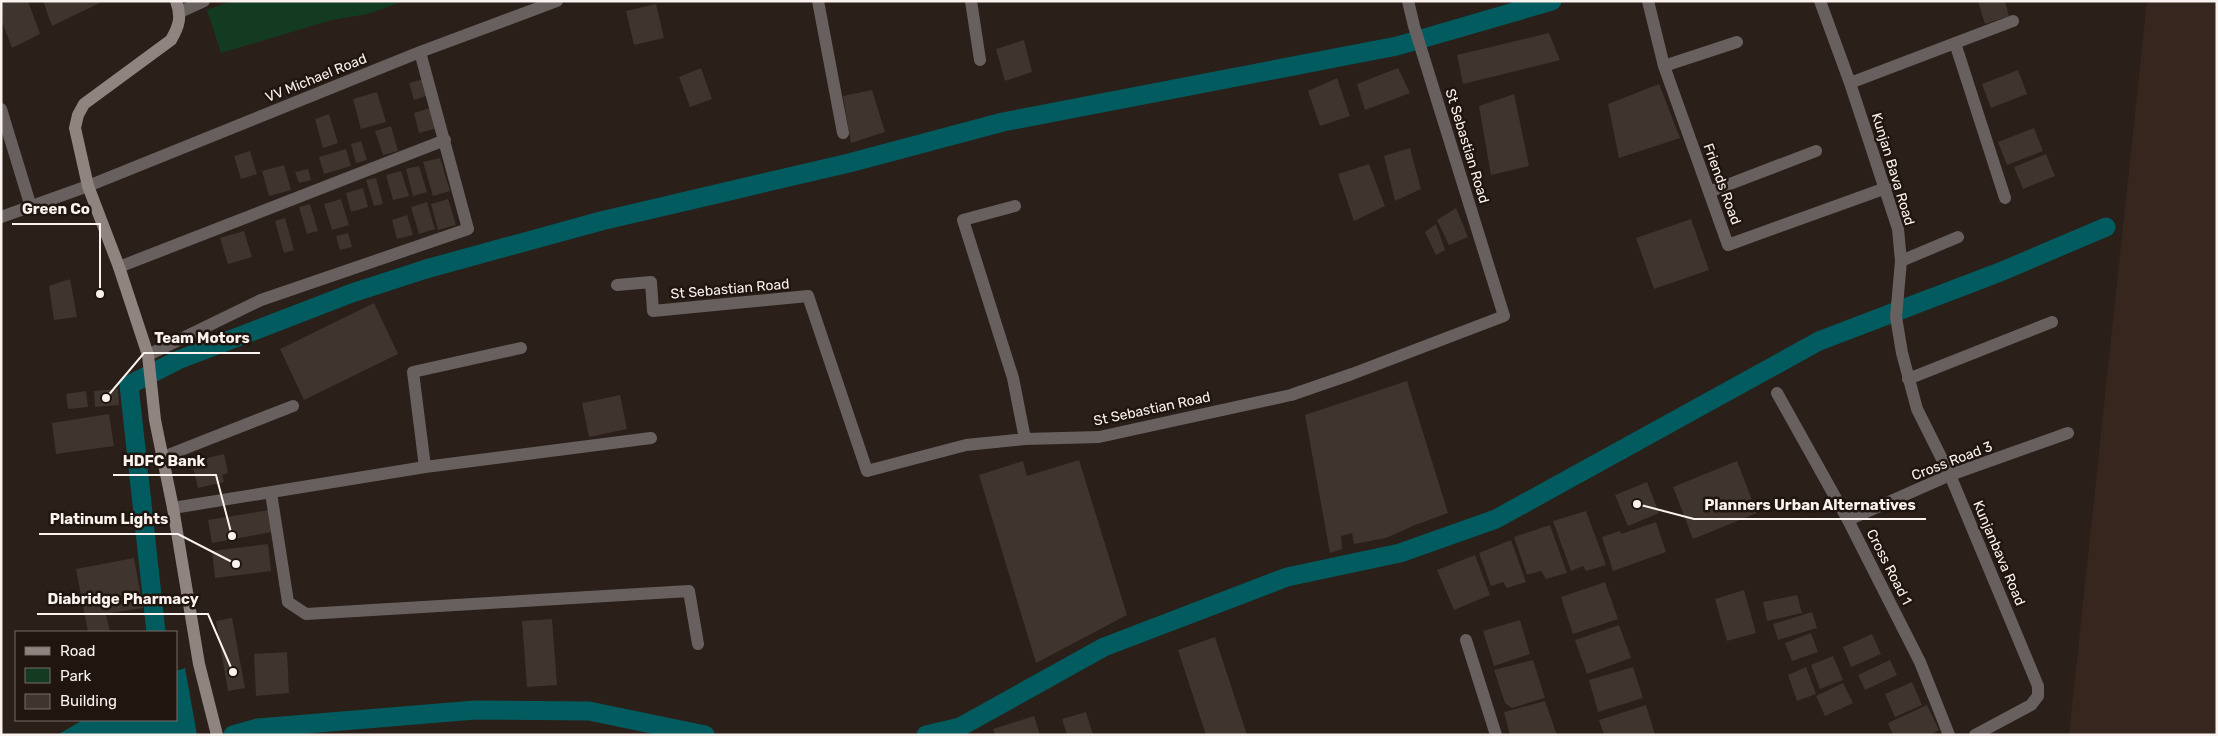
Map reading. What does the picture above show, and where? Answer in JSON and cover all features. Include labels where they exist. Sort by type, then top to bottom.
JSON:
[{"type":"main road","points":[[178,7],[178,27],[171,40],[84,104],[78,115],[75,128],[88,186],[119,267],[148,355],[155,420],[173,508],[199,664],[210,714],[217,735]]},
{"type":"street","points":[[178,7],[204,1]]},
{"type":"street","name":"VV Michael Road","points":[[1,217],[88,186],[420,52],[557,1]]},
{"type":"street","points":[[818,1],[843,133]]},
{"type":"street","points":[[971,1],[980,60]]},
{"type":"street","name":"St Sebastian Road","points":[[617,284],[651,282],[653,311],[808,296],[867,471],[966,444],[1025,439],[1099,437],[1291,395],[1352,374],[1504,316],[1408,1]]},
{"type":"street","name":"Friends Road","points":[[1648,1],[1664,66],[1728,245],[1886,188]]},
{"type":"street","name":"Kunjan Bava Road","points":[[1820,1],[1886,188],[1898,229],[1901,261],[1896,317],[1902,353]]},
{"type":"street","points":[[1850,83],[2013,21]]},
{"type":"street","points":[[1664,66],[1737,42]]},
{"type":"street","points":[[1954,43],[2005,198]]},
{"type":"street","points":[[148,355],[261,300],[468,228],[420,52]]},
{"type":"street","points":[[1,109],[31,207]]},
{"type":"street","points":[[119,267],[445,140]]},
{"type":"street","points":[[1709,192],[1816,152]]},
{"type":"street","points":[[1015,206],[964,220],[1012,378],[1025,439]]},
{"type":"street","points":[[1901,261],[1958,236]]},
{"type":"street","points":[[1908,379],[2052,322]]},
{"type":"street","points":[[426,467],[413,372],[521,348]]},
{"type":"street","name":"Kunjanbava Road","points":[[1902,353],[1917,409],[1950,475],[2038,686],[2038,696],[2032,705],[1975,735]]},
{"type":"street","name":"Cross Road 1","points":[[1777,393],[1848,520],[1920,662],[1949,735]]},
{"type":"street","points":[[163,457],[293,406]]},
{"type":"street","name":"Cross Road 3","points":[[1848,520],[1950,475],[2068,434]]},
{"type":"street","points":[[173,508],[426,467],[651,438]]},
{"type":"street","points":[[271,493],[288,602],[306,614],[689,591],[698,644]]},
{"type":"street","points":[[1466,640],[1496,735]]},
{"type":"shaded area","points":[[2147,1],[2217,1],[2217,735],[2069,735]]},
{"type":"green space","points":[[232,1],[404,1],[368,14],[332,20],[221,53],[207,10]]},
{"type":"water","points":[[185,668],[197,735],[57,735],[81,721],[178,721],[178,670]]},
{"type":"building","points":[[1,1],[28,1],[40,34],[12,48],[1,19]]},
{"type":"building","points":[[43,1],[104,1],[52,26]]},
{"type":"building","points":[[1978,1],[2005,1],[2009,16],[1985,24]]},
{"type":"building","points":[[656,4],[664,38],[634,45],[626,11]]},
{"type":"building","points":[[1549,33],[1560,60],[1463,84],[1457,55]]},
{"type":"building","points":[[1024,40],[1032,72],[1005,81],[996,49]]},
{"type":"building","points":[[701,68],[712,99],[690,107],[679,77]]},
{"type":"building","points":[[1398,68],[1410,93],[1365,110],[1357,84]]},
{"type":"building","points":[[2018,70],[2027,94],[1991,108],[1982,84]]},
{"type":"building","points":[[1337,78],[1350,116],[1320,126],[1308,91]]},
{"type":"building","points":[[424,79],[429,95],[414,100],[409,83]]},
{"type":"building","points":[[1659,84],[1680,138],[1619,158],[1608,104]]},
{"type":"building","points":[[872,90],[885,132],[851,143],[843,96]]},
{"type":"building","points":[[377,92],[386,122],[361,129],[353,99]]},
{"type":"building","points":[[1514,94],[1529,166],[1491,175],[1479,106]]},
{"type":"building","points":[[433,107],[438,128],[419,133],[414,113]]},
{"type":"building","points":[[329,114],[338,143],[323,148],[315,119]]},
{"type":"building","points":[[391,126],[398,151],[383,155],[375,131]]},
{"type":"building","points":[[2034,128],[2043,151],[2007,165],[1998,142]]},
{"type":"building","points":[[361,141],[367,160],[356,163],[351,144]]},
{"type":"building","points":[[1410,148],[1421,189],[1395,201],[1384,156]]},
{"type":"building","points":[[346,149],[351,166],[324,174],[319,157]]},
{"type":"building","points":[[250,151],[257,174],[241,179],[234,156]]},
{"type":"building","points":[[2046,154],[2055,176],[2023,189],[2014,167]]},
{"type":"building","points":[[440,158],[450,191],[433,196],[423,162]]},
{"type":"building","points":[[1369,164],[1385,206],[1354,221],[1338,174]]},
{"type":"building","points":[[284,165],[291,190],[269,196],[262,171]]},
{"type":"building","points":[[419,166],[427,192],[413,196],[406,169]]},
{"type":"building","points":[[308,169],[311,180],[299,183],[295,172]]},
{"type":"building","points":[[401,171],[409,196],[393,200],[386,175]]},
{"type":"building","points":[[376,178],[383,204],[374,206],[366,180]]},
{"type":"building","points":[[363,188],[368,207],[351,212],[346,193]]},
{"type":"building","points":[[341,199],[349,225],[332,230],[324,204]]},
{"type":"building","points":[[448,199],[456,225],[438,230],[431,204]]},
{"type":"building","points":[[427,202],[435,229],[419,234],[411,207]]},
{"type":"building","points":[[310,204],[318,231],[307,234],[299,207]]},
{"type":"building","points":[[1456,208],[1468,237],[1449,245],[1437,220]]},
{"type":"building","points":[[407,215],[413,235],[397,239],[392,220]]},
{"type":"building","points":[[285,218],[294,250],[284,253],[275,221]]},
{"type":"building","points":[[1691,219],[1709,270],[1654,289],[1636,238]]},
{"type":"building","points":[[1436,224],[1445,250],[1436,255],[1425,232]]},
{"type":"building","points":[[244,231],[252,257],[228,264],[220,238]]},
{"type":"building","points":[[348,233],[352,247],[340,250],[336,236]]},
{"type":"building","points":[[70,279],[77,317],[54,320],[49,286]]},
{"type":"building","points":[[374,303],[398,354],[304,400],[280,349]]},
{"type":"building","points":[[1407,381],[1448,513],[1386,538],[1354,544],[1352,533],[1341,536],[1342,549],[1330,553],[1305,415]]},
{"type":"building","points":[[118,389],[119,405],[95,407],[94,391]]},
{"type":"building","points":[[86,391],[88,407],[68,409],[66,394]]},
{"type":"building","points":[[620,395],[627,429],[589,437],[582,403]]},
{"type":"building","points":[[109,414],[114,446],[56,454],[52,423]]},
{"type":"building","points":[[224,454],[228,473],[222,475],[224,482],[198,488],[193,468],[207,465],[207,458]]},
{"type":"building","points":[[1079,460],[1127,615],[1036,663],[979,475],[1023,461],[1027,476]]},
{"type":"building","points":[[1737,461],[1757,513],[1693,539],[1673,487]]},
{"type":"building","points":[[1647,482],[1659,513],[1628,526],[1615,495]]},
{"type":"building","points":[[269,510],[272,532],[212,543],[208,520]]},
{"type":"building","points":[[1586,511],[1606,565],[1586,571],[1583,566],[1571,571],[1553,521]]},
{"type":"building","points":[[1656,522],[1666,552],[1613,571],[1602,537],[1620,531],[1621,534]]},
{"type":"building","points":[[1550,525],[1567,573],[1546,579],[1541,571],[1527,575],[1514,537]]},
{"type":"building","points":[[1511,540],[1526,582],[1507,588],[1503,582],[1491,586],[1479,553]]},
{"type":"building","points":[[268,544],[271,571],[215,578],[212,551]]},
{"type":"building","points":[[1475,555],[1490,595],[1454,610],[1437,570]]},
{"type":"building","points":[[134,558],[143,608],[106,614],[110,631],[88,631],[76,569]]},
{"type":"building","points":[[1605,582],[1618,619],[1573,634],[1561,597]]},
{"type":"building","points":[[1744,590],[1756,633],[1727,641],[1715,599]]},
{"type":"building","points":[[1797,595],[1802,613],[1767,621],[1763,602]]},
{"type":"building","points":[[1812,612],[1817,628],[1778,640],[1773,624]]},
{"type":"building","points":[[232,618],[245,688],[228,691],[216,621]]},
{"type":"building","points":[[552,619],[557,685],[527,687],[522,621]]},
{"type":"building","points":[[1520,620],[1530,654],[1494,666],[1483,631]]},
{"type":"building","points":[[1619,625],[1631,658],[1587,674],[1575,640]]},
{"type":"building","points":[[1811,633],[1818,652],[1792,661],[1785,643]]},
{"type":"building","points":[[1872,634],[1881,654],[1851,667],[1843,647]]},
{"type":"building","points":[[1215,637],[1247,735],[1206,735],[1178,650]]},
{"type":"building","points":[[287,652],[289,693],[256,696],[254,654]]},
{"type":"building","points":[[1833,656],[1843,680],[1820,689],[1811,665]]},
{"type":"building","points":[[1533,660],[1545,698],[1512,708],[1505,703],[1494,670]]},
{"type":"building","points":[[1890,660],[1897,675],[1865,690],[1858,675]]},
{"type":"building","points":[[1633,667],[1643,698],[1598,712],[1589,680]]},
{"type":"building","points":[[1806,667],[1816,694],[1797,701],[1788,675]]},
{"type":"building","points":[[1912,682],[1922,705],[1895,717],[1885,694]]},
{"type":"building","points":[[1843,683],[1853,703],[1825,716],[1816,696]]},
{"type":"building","points":[[1545,701],[1557,735],[1510,735],[1504,712]]},
{"type":"building","points":[[1646,705],[1655,735],[1604,735],[1599,720]]},
{"type":"building","points":[[1927,705],[1939,730],[1930,735],[1893,735],[1888,723]]},
{"type":"building","points":[[1086,712],[1093,735],[1067,735],[1062,719]]},
{"type":"building","points":[[1034,716],[1040,735],[995,735],[993,729]]},
{"type":"waterway","points":[[156,631],[129,385],[178,360],[352,293],[426,269],[601,221],[849,163],[1003,122],[1397,46],[1552,1]]},
{"type":"waterway","points":[[926,735],[960,727],[1104,647],[1287,577],[1400,553],[1496,519],[1819,341],[2000,272],[2106,227]]},
{"type":"waterway","points":[[233,735],[258,728],[475,710],[589,711],[705,735]]},
{"type":"place","name":"Green Co","points":[[100,294]]},
{"type":"place","name":"Team Motors","points":[[106,398]]},
{"type":"place","name":"Planners Urban Alternatives","points":[[1637,504]]},
{"type":"place","name":"HDFC Bank","points":[[232,536]]},
{"type":"place","name":"Platinum Lights","points":[[236,564]]},
{"type":"place","name":"Diabridge Pharmacy","points":[[233,672]]}]
